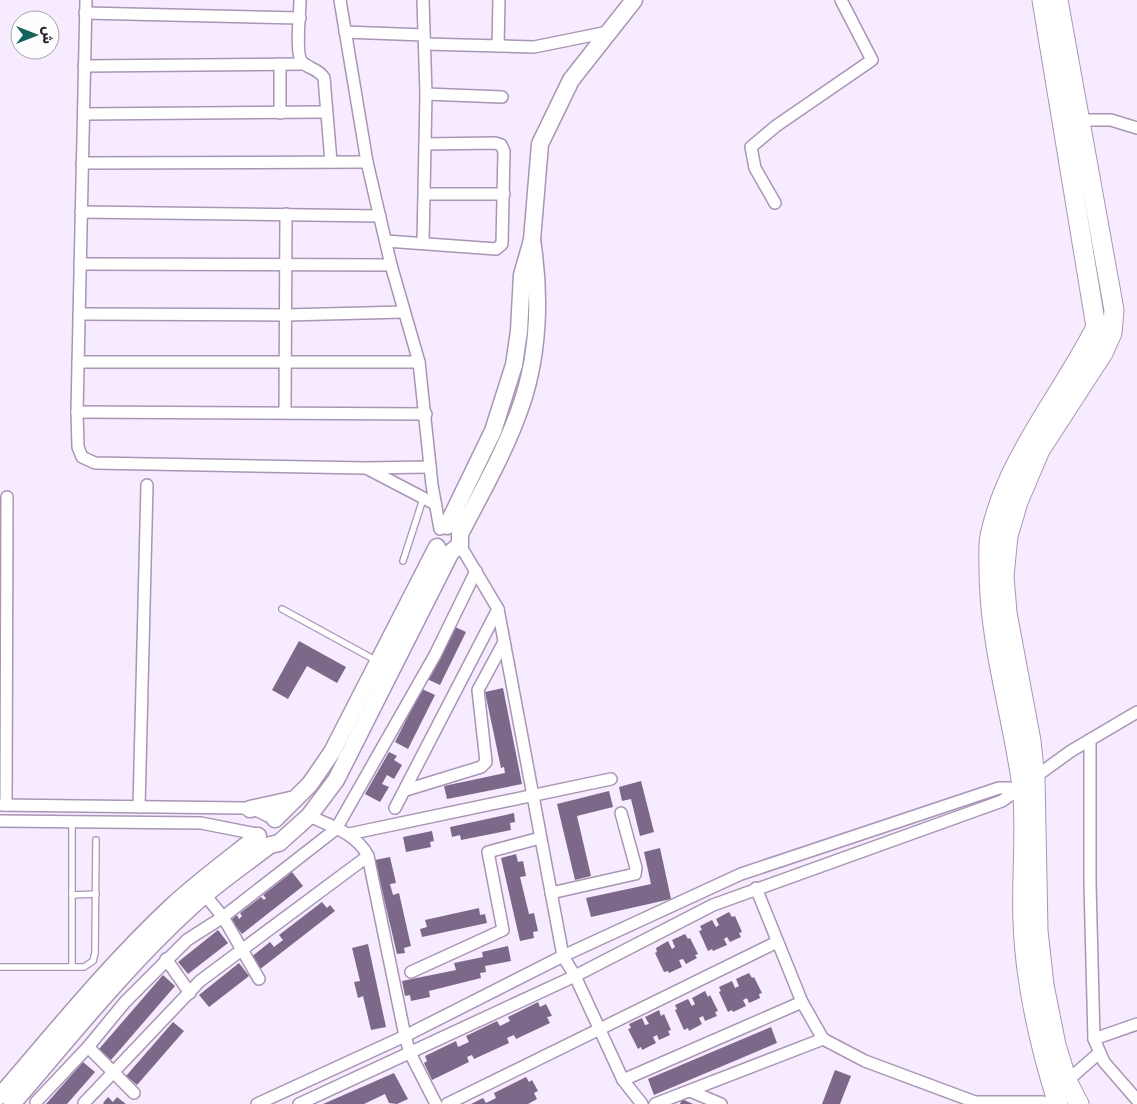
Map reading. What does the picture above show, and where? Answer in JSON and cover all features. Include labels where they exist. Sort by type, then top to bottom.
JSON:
[{"type":"main road","points":[[267,838],[261,822],[273,818],[297,798],[310,784],[332,752],[379,662],[509,435],[525,395],[534,352],[538,282],[532,240],[540,144],[571,80],[634,0]]},
{"type":"main road","points":[[1042,0],[1096,327],[1081,356],[1036,429],[1001,495],[989,539],[989,589],[994,629],[1028,783],[1038,931],[1044,985],[1056,1045],[1067,1081],[1079,1104]]},
{"type":"main road","points":[[1058,0],[1114,310],[1112,333],[1103,353],[1040,450],[1018,502],[1008,536],[1004,576],[1007,613],[1031,741],[1022,920],[1026,971],[1039,1037],[1058,1104]]},
{"type":"main road","points":[[12,1104],[152,945],[267,838],[308,816],[324,798],[346,764],[449,539]]},
{"type":"main road","points":[[250,809],[297,798]]},
{"type":"main road","points":[[0,1096],[82,1001],[156,921],[196,885],[284,828],[273,818]]},
{"type":"main road","points":[[0,1099],[8,1104]]},
{"type":"street","points":[[86,0],[78,362],[78,447],[82,457],[90,462],[366,468],[430,467]]},
{"type":"street","points":[[300,0],[298,51],[304,64]]},
{"type":"street","points":[[340,0],[367,162],[391,265],[418,362],[426,414],[435,504],[449,539],[476,571],[498,609],[563,956],[575,976],[623,1080],[642,1104]]},
{"type":"street","points":[[423,0],[426,94],[424,242]]},
{"type":"street","points":[[498,46],[499,0]]},
{"type":"street","points":[[776,204],[755,168],[751,147],[776,126],[872,60],[841,0]]},
{"type":"street","points":[[85,13],[300,18]]},
{"type":"street","points":[[345,32],[498,46],[534,47],[608,32]]},
{"type":"street","points":[[280,64],[280,113]]},
{"type":"street","points":[[84,66],[304,64],[322,75],[331,162]]},
{"type":"street","points":[[426,94],[502,97]]},
{"type":"street","points":[[84,114],[326,112]]},
{"type":"street","points":[[1079,120],[1111,120],[1137,128]]},
{"type":"street","points":[[386,240],[499,248],[503,242],[504,151],[502,145],[495,143],[425,144]]},
{"type":"street","points":[[82,163],[367,162]]},
{"type":"street","points":[[425,194],[504,194]]},
{"type":"street","points":[[81,212],[380,216]]},
{"type":"street","points":[[285,412],[286,214]]},
{"type":"street","points":[[80,264],[391,265]]},
{"type":"street","points":[[79,314],[286,315],[404,312]]},
{"type":"street","points":[[78,362],[418,362]]},
{"type":"street","points":[[78,412],[426,414]]},
{"type":"street","points":[[366,468],[435,504]]},
{"type":"street","points":[[139,807],[147,485]]},
{"type":"street","points":[[7,497],[3,643],[3,805],[250,809],[273,818]]},
{"type":"street","points":[[36,1102],[166,959],[187,940],[222,917],[336,829],[435,656],[476,571]]},
{"type":"street","points":[[395,808],[498,609]]},
{"type":"street","points":[[406,790],[481,767],[486,762],[478,690],[504,642]]},
{"type":"street","points":[[299,1104],[575,976],[713,905],[1002,801],[1090,740],[1137,712]]},
{"type":"street","points":[[1090,740],[1090,894],[1094,1039],[1099,1053],[1110,1070],[1137,1100]]},
{"type":"street","points":[[349,834],[611,779]]},
{"type":"street","points":[[257,1104],[405,1036],[563,956],[741,874],[999,788],[1028,783]]},
{"type":"street","points":[[551,893],[635,874],[636,868],[620,813]]},
{"type":"street","points":[[308,816],[349,834],[361,843],[368,856],[405,1036],[410,1053],[436,1104]]},
{"type":"street","points":[[0,821],[72,820],[201,823],[267,838]]},
{"type":"street","points":[[411,972],[503,930],[488,852],[540,838]]},
{"type":"street","points":[[84,1103],[190,992],[241,950],[368,856]]},
{"type":"street","points":[[756,888],[802,1002],[823,1039],[865,1061],[975,1103],[1058,1104]]},
{"type":"street","points":[[206,895],[222,917],[259,978]]},
{"type":"street","points":[[447,1104],[598,1028],[777,942]]},
{"type":"street","points":[[166,959],[190,992]]},
{"type":"street","points":[[623,1080],[802,1002]]},
{"type":"street","points":[[1094,1039],[1137,1024]]},
{"type":"street","points":[[655,1104],[823,1039]]},
{"type":"street","points":[[88,1047],[134,1093]]},
{"type":"street","points":[[1067,1081],[1099,1053]]},
{"type":"street","points":[[690,1091],[721,1104]]},
{"type":"lane","points":[[403,561],[424,499]]},
{"type":"lane","points":[[282,609],[379,662]]},
{"type":"lane","points":[[72,820],[72,967]]},
{"type":"lane","points":[[0,967],[88,966],[94,957],[96,840]]},
{"type":"lane","points":[[72,895],[96,894]]},
{"type":"building","points":[[453,626],[466,632],[440,685],[427,679]]},
{"type":"building","points":[[299,641],[346,667],[337,683],[307,666],[288,699],[272,690]]},
{"type":"building","points":[[503,688],[522,784],[447,799],[444,786],[505,773],[504,767],[501,768],[485,692]]},
{"type":"building","points":[[422,689],[435,695],[408,749],[395,742]]},
{"type":"building","points":[[389,752],[397,756],[394,760],[402,765],[394,779],[387,775],[382,784],[389,787],[380,802],[365,794]]},
{"type":"building","points":[[641,781],[654,832],[640,836],[631,799],[622,801],[619,787]]},
{"type":"building","points":[[609,791],[613,807],[577,816],[591,876],[575,880],[557,804]]},
{"type":"building","points":[[514,813],[515,822],[510,823],[511,830],[461,840],[460,835],[452,837],[450,827]]},
{"type":"building","points":[[432,831],[434,841],[430,842],[431,847],[406,852],[403,837]]},
{"type":"building","points":[[660,848],[671,899],[591,917],[586,898],[651,884],[644,852]]},
{"type":"building","points":[[516,854],[518,862],[523,861],[526,876],[520,877],[529,914],[534,913],[538,931],[533,932],[534,938],[520,941],[501,858]]},
{"type":"building","points":[[390,857],[396,883],[390,884],[393,895],[399,893],[411,946],[404,948],[405,953],[397,954],[375,860]]},
{"type":"building","points":[[292,872],[303,886],[242,934],[231,920],[237,915],[239,919],[242,916],[240,913],[261,897],[264,900],[266,898],[263,895]]},
{"type":"building","points":[[322,902],[327,908],[330,905],[335,911],[259,970],[250,958],[270,942],[274,947],[283,940],[279,935]]},
{"type":"building","points":[[479,908],[480,915],[485,914],[487,923],[422,937],[420,929],[427,927],[425,920]]},
{"type":"building","points":[[729,912],[732,917],[735,916],[742,932],[739,933],[741,937],[730,942],[727,937],[724,939],[727,945],[713,951],[712,949],[708,951],[699,931],[702,930],[700,926],[712,920],[716,927],[719,925],[716,919]]},
{"type":"building","points":[[218,930],[228,943],[188,974],[178,962]]},
{"type":"building","points":[[685,934],[688,939],[690,938],[698,954],[695,955],[697,958],[686,964],[683,959],[679,960],[682,967],[669,973],[668,971],[664,972],[655,953],[657,952],[656,948],[668,941],[672,949],[675,947],[672,940]]},
{"type":"building","points":[[368,944],[386,1027],[371,1030],[363,996],[358,998],[354,982],[360,981],[352,948]]},
{"type":"building","points":[[508,946],[511,961],[485,966],[486,972],[480,973],[481,978],[429,991],[430,997],[411,1001],[410,995],[405,996],[402,981],[456,970],[454,963],[483,957],[482,952]]},
{"type":"building","points":[[239,963],[249,976],[209,1007],[199,995]]},
{"type":"building","points":[[749,973],[752,978],[754,977],[762,993],[759,994],[760,998],[749,1003],[747,998],[743,1000],[746,1006],[733,1012],[732,1010],[728,1012],[719,992],[721,991],[719,987],[732,981],[735,988],[739,986],[736,979]]},
{"type":"building","points":[[163,975],[175,986],[111,1060],[99,1049]]},
{"type":"building","points":[[705,991],[708,997],[710,995],[718,1011],[715,1012],[717,1016],[705,1021],[703,1016],[699,1018],[702,1024],[689,1031],[688,1028],[684,1030],[675,1010],[677,1009],[675,1005],[688,999],[692,1006],[695,1004],[692,998]]},
{"type":"building","points":[[538,1002],[540,1007],[546,1004],[552,1016],[547,1017],[550,1023],[516,1039],[514,1035],[507,1038],[509,1043],[474,1059],[472,1055],[467,1057],[469,1062],[432,1080],[424,1063],[427,1061],[425,1056],[456,1041],[458,1047],[469,1042],[466,1036],[497,1021],[500,1026],[510,1021],[508,1017]]},
{"type":"building","points":[[659,1010],[661,1016],[664,1014],[671,1030],[668,1031],[670,1035],[659,1040],[657,1035],[653,1037],[656,1043],[642,1050],[641,1047],[638,1049],[628,1029],[631,1028],[629,1024],[642,1018],[645,1025],[649,1024],[645,1017]]},
{"type":"building","points":[[173,1022],[184,1031],[137,1085],[126,1076]]},
{"type":"building","points":[[771,1027],[777,1043],[654,1095],[648,1079]]},
{"type":"building","points":[[83,1062],[95,1072],[67,1104],[46,1104]]},
{"type":"building","points":[[835,1070],[851,1076],[840,1104],[822,1104]]},
{"type":"building","points":[[394,1073],[408,1099],[397,1104],[389,1103],[385,1094],[364,1104],[323,1104]]},
{"type":"building","points":[[526,1077],[529,1082],[532,1080],[538,1091],[534,1093],[537,1099],[528,1104],[471,1104],[483,1098],[486,1103],[496,1098],[494,1093]]},
{"type":"building","points":[[108,1097],[113,1102],[117,1097],[126,1104],[104,1104]]},
{"type":"building","points":[[682,1099],[693,1104],[680,1104]]}]
